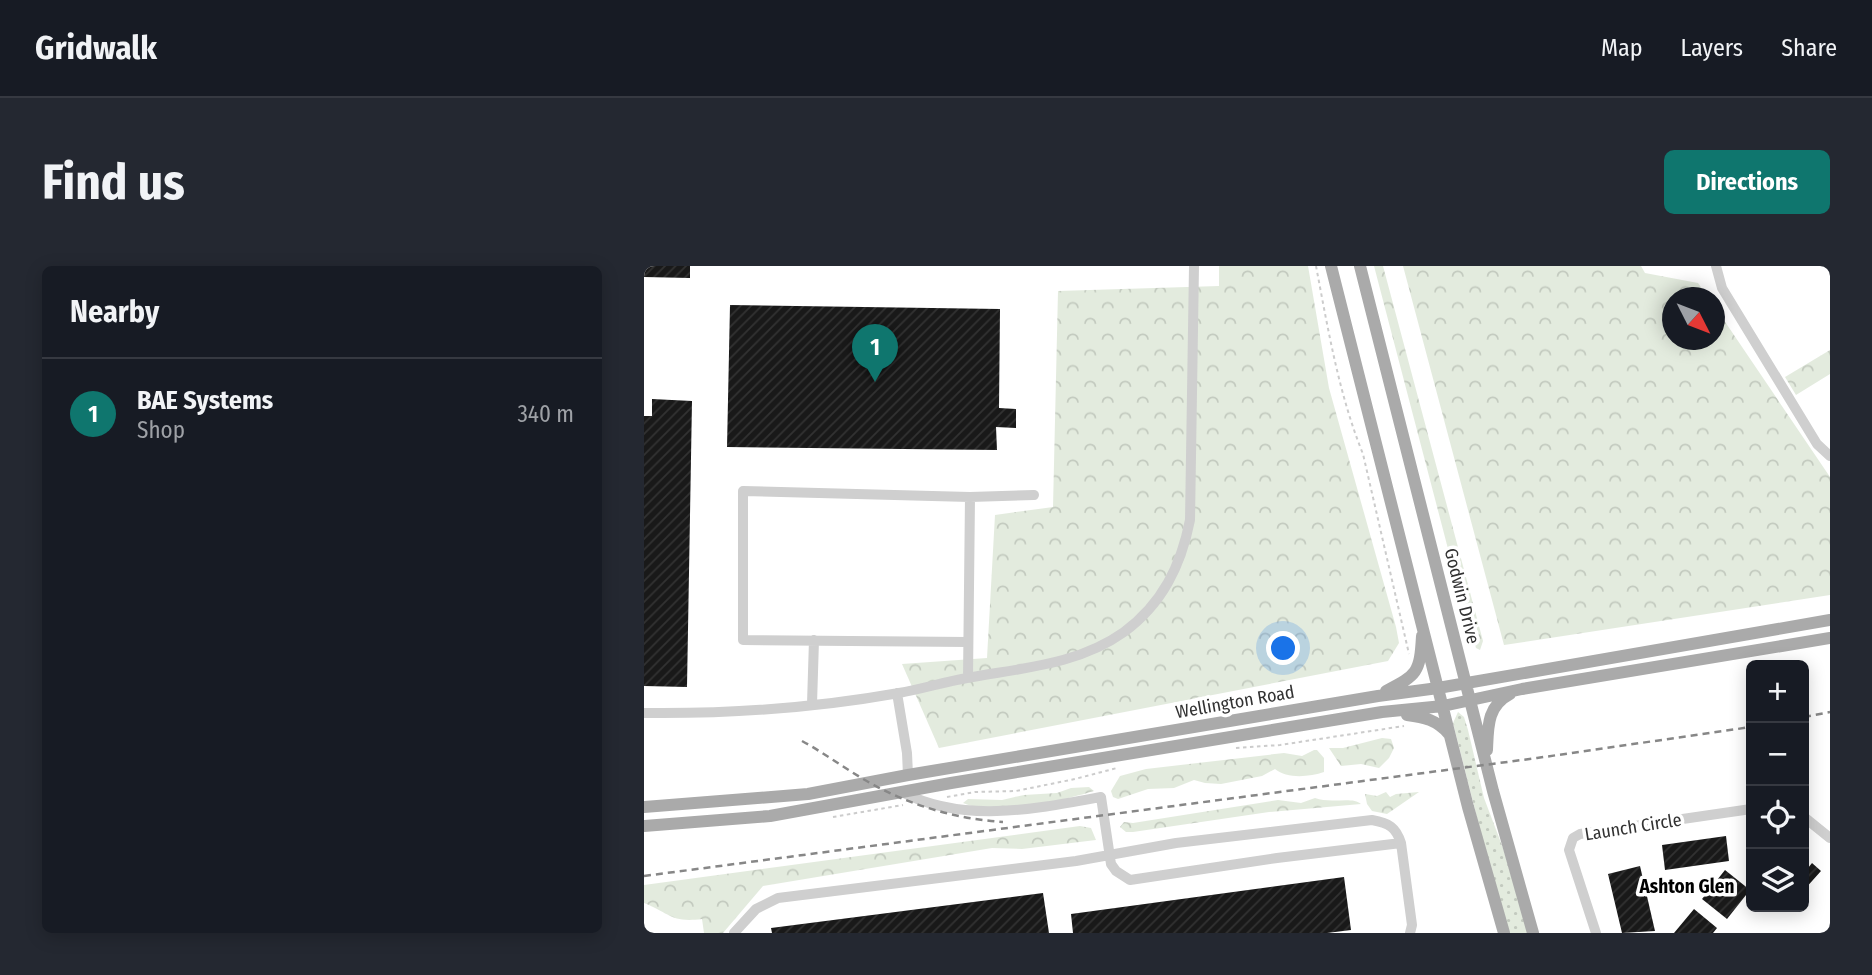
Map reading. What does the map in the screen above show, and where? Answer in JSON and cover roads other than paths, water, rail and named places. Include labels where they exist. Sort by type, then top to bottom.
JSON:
[{"type":"main road","points":[[1331,266],[1438,688],[1504,933]]},
{"type":"main road","name":"Godwin Drive","points":[[1360,266],[1487,765],[1533,933]]},
{"type":"main road","name":"Wellington Road","points":[[644,807],[808,794],[1830,620]]},
{"type":"main road","points":[[1378,696],[1412,677],[1416,671],[1423,625]]},
{"type":"main road","name":"Wellington Road","points":[[644,826],[770,816],[1382,712],[1443,706],[1522,689],[1830,638]]},
{"type":"main road","points":[[1487,765],[1492,711],[1502,698],[1522,689]]},
{"type":"main road","points":[[1382,712],[1424,717],[1436,722],[1451,736]]},
{"type":"street","points":[[644,713],[747,712],[897,693],[1060,661],[1089,652],[1140,619],[1171,579],[1185,542],[1191,498],[1194,266]]},
{"type":"street","points":[[1716,266],[1722,288],[1817,444],[1830,456]]},
{"type":"street","points":[[968,642],[743,640],[743,491],[1034,495]]},
{"type":"street","points":[[968,678],[970,496]]},
{"type":"street","points":[[812,704],[814,640]]},
{"type":"street","points":[[897,693],[908,753],[908,775]]},
{"type":"street","points":[[902,792],[920,802],[985,811],[1027,809],[1101,797],[1109,855],[1116,871],[1125,878],[1137,880],[1163,874],[1401,843]]},
{"type":"street","name":"Launch Circle","points":[[1596,933],[1569,850],[1573,838],[1580,834],[1746,810]]},
{"type":"street","points":[[734,933],[756,909],[778,898],[1109,855],[1176,843],[1372,820],[1392,826],[1398,832],[1412,925],[1410,933]]},
{"type":"street","points":[[1809,821],[1830,838]]},
{"type":"railway","points":[[1809,716],[1830,712]]},
{"type":"railway","points":[[644,876],[1537,758],[1746,728]]},
{"type":"railway","points":[[802,741],[863,779],[903,799],[952,814],[1003,822]]},
{"type":"place","name":"BAE Systems","points":[[875,382]]},
{"type":"district","name":"Ashton Glen","points":[[1687,886]]}]
